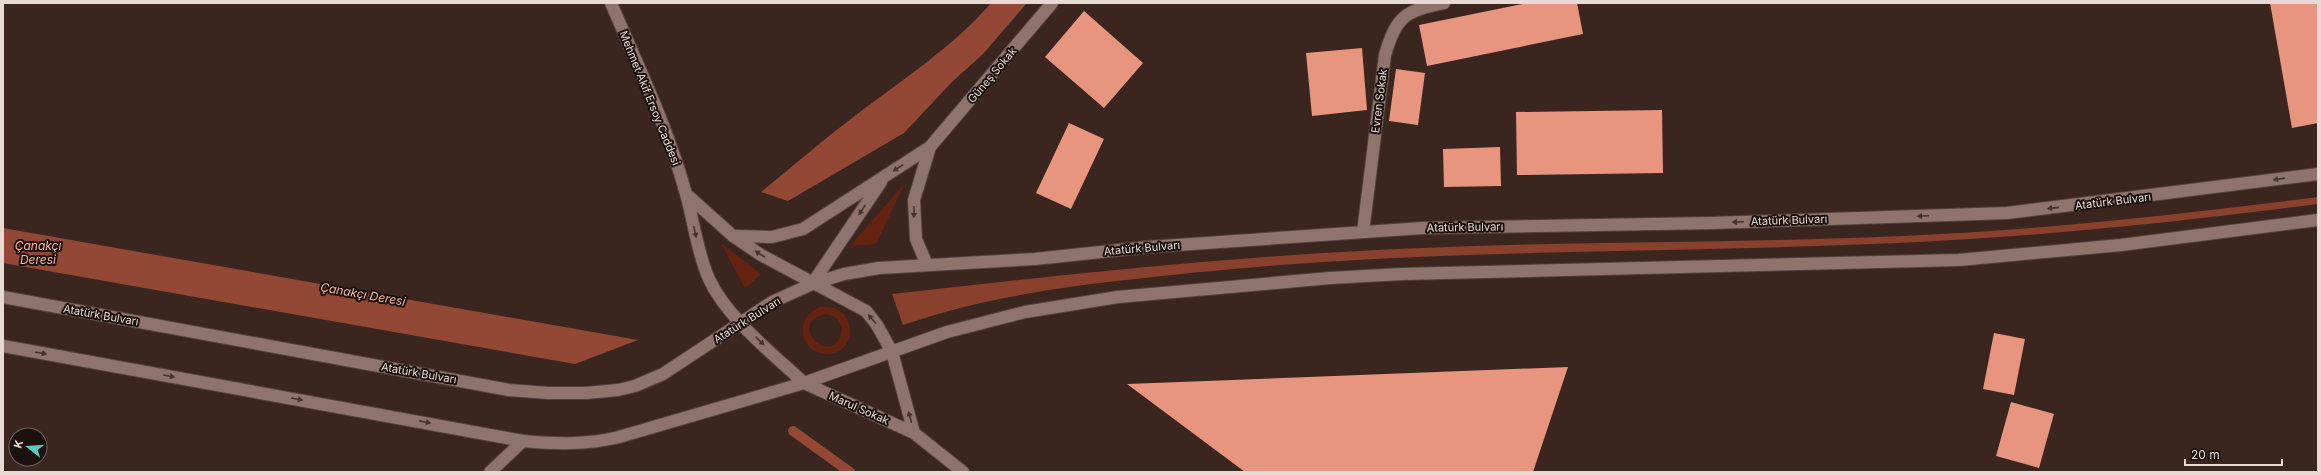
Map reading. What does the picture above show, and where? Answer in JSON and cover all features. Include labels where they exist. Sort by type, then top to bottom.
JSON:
[{"type":"main road","name":"Mehmet Akif Ersoy Caddesi","points":[[611,3],[661,121],[686,194],[700,254],[709,280],[741,323],[804,384]]},
{"type":"main road","name":"Güneş Sokak","points":[[733,236],[772,237],[803,228],[930,147],[1052,3]]},
{"type":"main road","name":"Evren Sokak","points":[[1363,232],[1385,55],[1392,32],[1403,17],[1424,7],[1444,3]]},
{"type":"main road","name":"Güneş Sokak","points":[[927,265],[916,239],[914,200],[930,147]]},
{"type":"main road","name":"Atatürk Bulvarı","points":[[3,297],[509,390],[548,393],[586,393],[618,390],[635,386],[663,374],[772,302],[812,284],[844,274],[879,268],[1034,259],[1148,247],[1423,228],[1712,223],[2007,213],[2318,174]]},
{"type":"main road","name":"Güneş Sokak","points":[[812,284],[884,177]]},
{"type":"main road","name":"Mehmet Akif Ersoy Caddesi","points":[[686,194],[733,236],[761,255],[812,284],[844,298],[866,312],[877,325],[892,352]]},
{"type":"main road","points":[[3,346],[523,441],[566,445],[600,442],[804,384],[947,332],[1025,312],[1126,296],[1330,278],[1402,274],[1959,260],[2113,246],[2318,220]]},
{"type":"main road","points":[[892,352],[914,433]]},
{"type":"main road","name":"Marul Sokak","points":[[804,384],[914,433],[963,472]]},
{"type":"main road","points":[[490,472],[523,441]]},
{"type":"shaded area","points":[[905,183],[876,244],[850,246]]},
{"type":"shaded area","points":[[2318,197],[2318,204],[2161,223],[2004,237],[1828,246],[1562,252],[1391,258],[1220,270],[1097,283],[1032,293],[967,306],[903,325],[892,294],[1156,266],[1289,255],[1422,248],[1542,244],[1783,240],[1903,236],[2059,226],[2163,216]]},
{"type":"shaded area","points":[[721,243],[761,274],[745,289]]},
{"type":"shaded area","points":[[820,307],[833,308],[842,313],[848,320],[850,329],[849,339],[844,347],[836,352],[825,354],[813,350],[807,344],[803,333],[804,322],[810,313]],"holes":[[[825,314],[835,317],[840,323],[842,330],[838,341],[831,346],[823,346],[816,341],[811,334],[809,326],[814,319]]]},
{"type":"water","points":[[991,3],[1027,3],[983,54],[952,82],[904,133],[788,201],[761,192],[844,124],[944,49]]},
{"type":"water","name":"Çanakçı Deresi","points":[[3,228],[638,340],[575,364],[3,263]]},
{"type":"building","points":[[1527,3],[1577,3],[1583,34],[1427,66],[1419,25]]},
{"type":"building","points":[[2270,3],[2318,3],[2318,123],[2292,128]]},
{"type":"building","points":[[1084,11],[1143,63],[1104,108],[1045,57]]},
{"type":"building","points":[[1362,48],[1367,110],[1312,116],[1306,53]]},
{"type":"building","points":[[1396,69],[1425,73],[1418,125],[1389,121]]},
{"type":"building","points":[[1662,110],[1663,173],[1517,175],[1516,112]]},
{"type":"building","points":[[1069,123],[1104,139],[1071,209],[1036,193]]},
{"type":"building","points":[[1500,147],[1501,186],[1444,187],[1443,149]]},
{"type":"building","points":[[1994,333],[2025,339],[2014,395],[1983,389]]},
{"type":"building","points":[[1568,367],[1533,472],[1245,472],[1127,384]]},
{"type":"building","points":[[2011,402],[2054,414],[2039,468],[1996,456]]},
{"type":"waterway","name":"Çanakçı Deresi","points":[[793,431],[850,472]]}]
